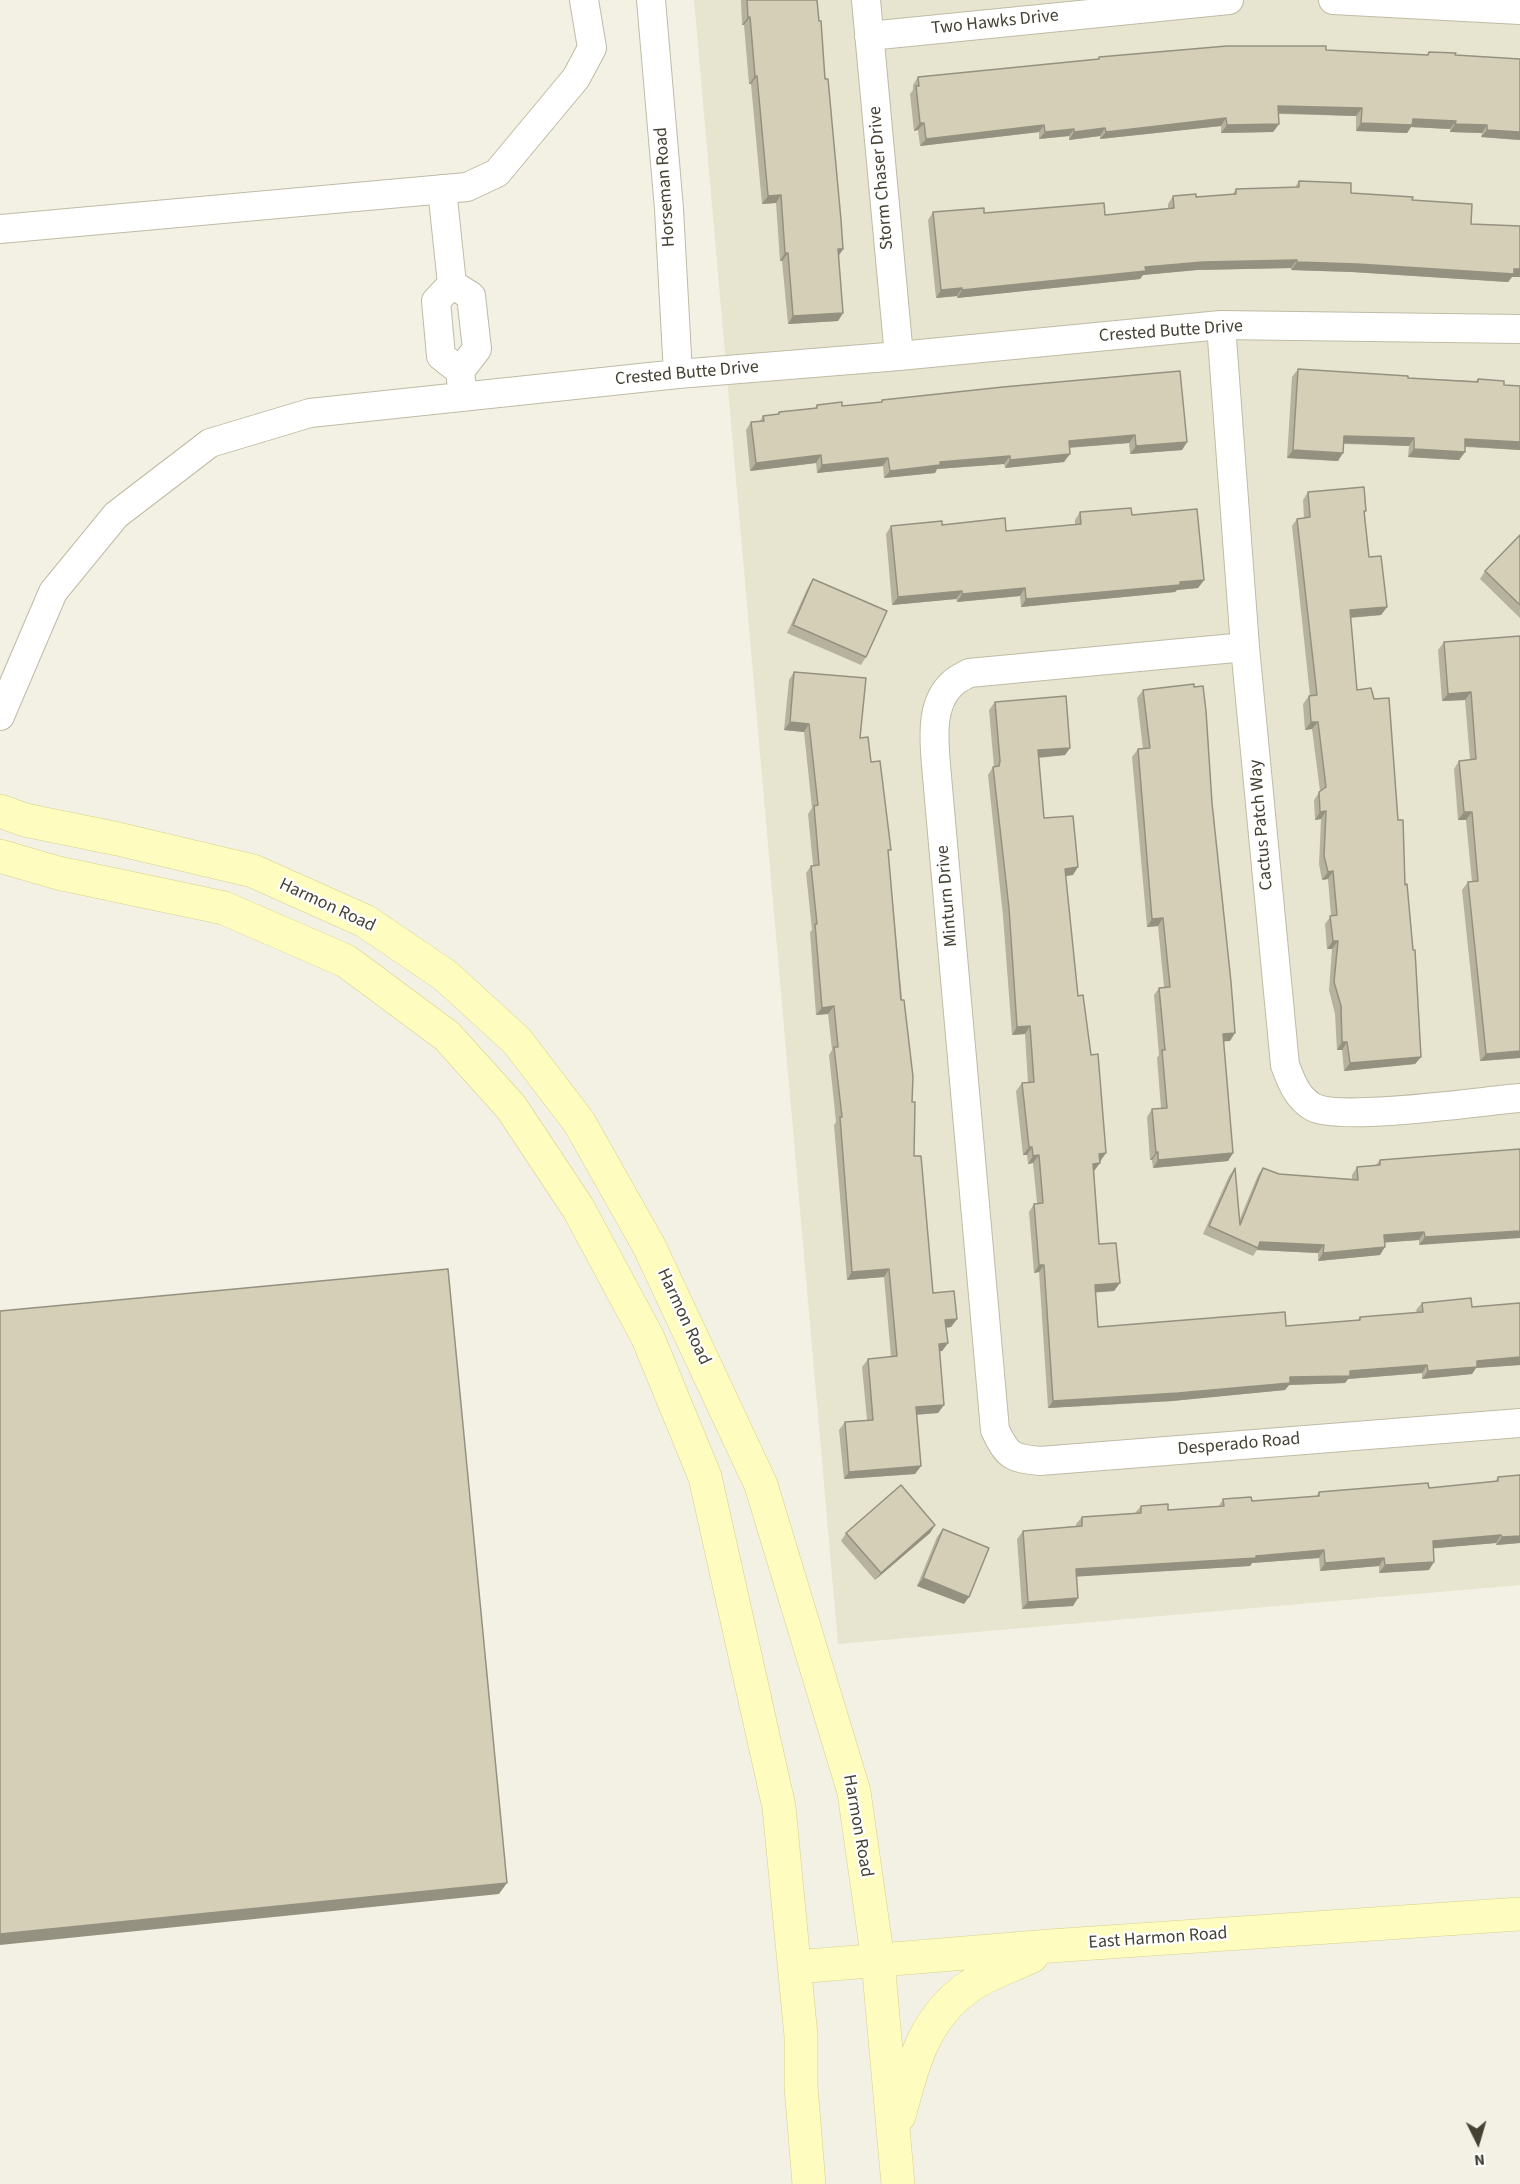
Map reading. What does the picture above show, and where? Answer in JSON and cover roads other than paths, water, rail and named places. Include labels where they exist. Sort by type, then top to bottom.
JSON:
[{"type":"street","points":[[0,229],[467,187],[497,173],[576,78],[592,48],[584,0]]},
{"type":"street","name":"Horseman Road","points":[[651,0],[669,208],[678,374]]},
{"type":"street","name":"Storm Chaser Drive","points":[[866,0],[899,356]]},
{"type":"street","name":"Two Hawks Drive","points":[[869,36],[1229,0]]},
{"type":"street","points":[[1333,0],[1520,10]]},
{"type":"street","points":[[442,189],[452,284],[436,301],[441,356],[461,384]]},
{"type":"street","name":"Crested Butte Drive","points":[[0,716],[52,592],[116,515],[210,443],[310,413],[461,384],[678,374],[899,356],[1221,325],[1520,329]]},
{"type":"street","name":"Cactus Patch Way","points":[[1221,325],[1245,647],[1285,1065],[1294,1089],[1313,1107],[1338,1113],[1520,1098]]},
{"type":"street","name":"Minturn Drive","points":[[992,1408],[936,765],[934,730],[939,703],[952,683],[969,673],[1245,647]]},
{"type":"street","name":"Harmon Road","points":[[0,811],[25,820],[253,871],[365,921],[446,976],[517,1041],[579,1122],[649,1246],[760,1485],[854,1792],[878,1961],[898,2184]]},
{"type":"street","points":[[0,856],[58,873],[224,908],[346,961],[447,1036],[511,1107],[578,1208],[648,1338],[705,1477],[779,1807],[796,1967],[801,2036],[801,2087],[809,2184]]},
{"type":"street","name":"Desperado Road","points":[[992,1408],[995,1430],[1004,1448],[1017,1459],[1040,1461],[1520,1423]]},
{"type":"street","name":"East Harmon Road","points":[[796,1967],[1050,1946],[1520,1914]]},
{"type":"street","points":[[894,2135],[916,2056],[931,2027],[942,2012],[969,1986],[1050,1946]]}]
